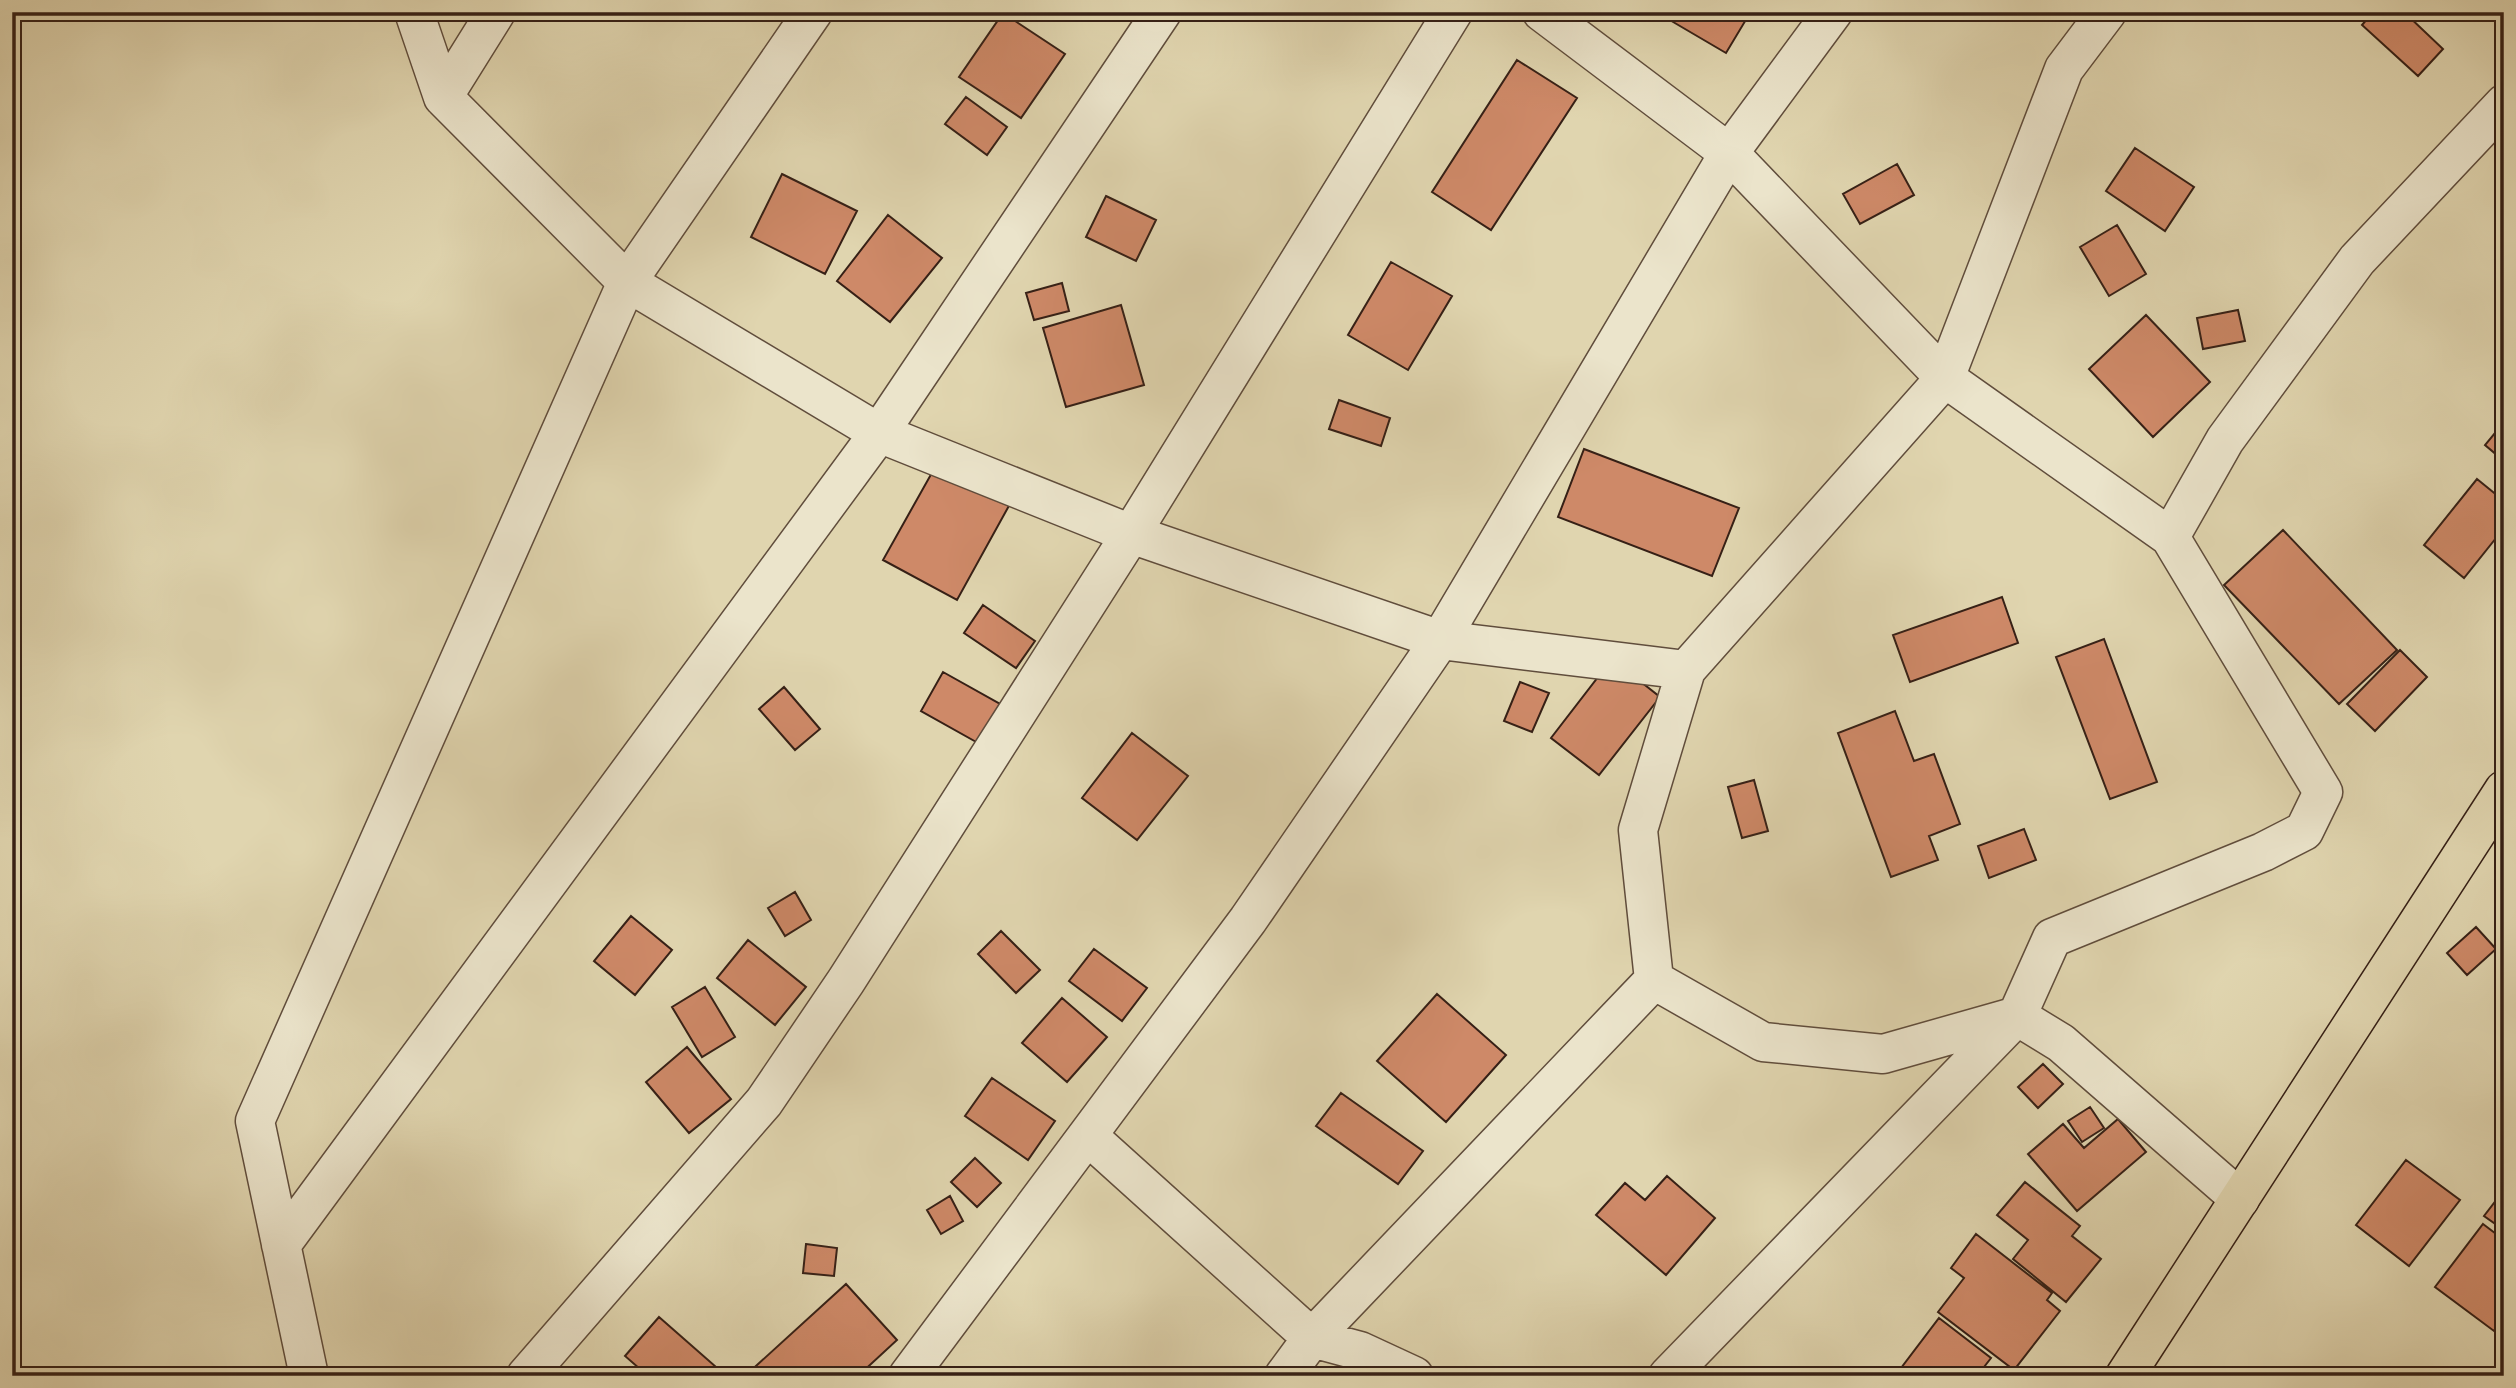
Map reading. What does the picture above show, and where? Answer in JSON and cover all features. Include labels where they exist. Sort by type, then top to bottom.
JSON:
[{"type":"highway","points":[[2126,1376],[2504,790]]},
{"type":"street","points":[[414,12],[443,97],[627,282],[879,433],[1131,534],[1440,640],[1686,670]]},
{"type":"street","points":[[443,97],[496,12]]},
{"type":"street","points":[[309,1376],[255,1121],[627,282],[814,12]]},
{"type":"street","points":[[281,1245],[879,433],[1162,12]]},
{"type":"street","points":[[526,1376],[764,1102],[846,981],[1131,534],[1453,12]]},
{"type":"street","points":[[1542,12],[1729,153],[1945,378],[2170,537],[2323,792],[2304,831],[2263,852],[2052,938],[2017,1016],[1668,1376]]},
{"type":"street","points":[[908,1376],[1248,920],[1440,640],[1729,153],[1833,12]]},
{"type":"street","points":[[1284,1376],[1312,1338],[1654,981],[1638,830],[1686,670],[1945,378],[2064,69],[2107,12]]},
{"type":"street","points":[[2170,537],[2225,440],[2357,260],[2504,104]]},
{"type":"street","points":[[1654,981],[1763,1042],[1883,1054],[2017,1016],[2061,1043],[2240,1199]]},
{"type":"street","points":[[1088,1136],[1312,1338],[1360,1351],[1414,1376]]},
{"type":"building","points":[[1672,12],[1736,12],[1747,18],[1726,53],[1668,19]]},
{"type":"building","points":[[2373,12],[2404,12],[2443,49],[2418,76],[2362,25]]},
{"type":"building","points":[[1003,13],[1065,54],[1021,118],[959,77]]},
{"type":"building","points":[[1517,60],[1577,98],[1491,230],[1432,192]]},
{"type":"building","points":[[966,97],[1007,127],[987,155],[945,124]]},
{"type":"building","points":[[2135,148],[2194,187],[2165,231],[2106,191]]},
{"type":"building","points":[[1897,164],[1914,195],[1860,224],[1843,194]]},
{"type":"building","points":[[782,174],[857,211],[825,274],[751,237]]},
{"type":"building","points":[[1106,196],[1156,220],[1136,261],[1086,237]]},
{"type":"building","points":[[888,215],[942,258],[890,322],[837,281]]},
{"type":"building","points":[[2117,225],[2146,274],[2109,296],[2080,247]]},
{"type":"building","points":[[1391,262],[1452,296],[1408,370],[1348,335]]},
{"type":"building","points":[[1062,283],[1069,311],[1034,320],[1026,293]]},
{"type":"building","points":[[1121,305],[1144,385],[1066,407],[1043,328]]},
{"type":"building","points":[[2238,310],[2245,341],[2203,349],[2197,318]]},
{"type":"building","points":[[2146,315],[2210,382],[2153,437],[2089,369]]},
{"type":"building","points":[[1339,400],[1390,418],[1381,446],[1329,429]]},
{"type":"building","points":[[2504,422],[2504,461],[2485,445]]},
{"type":"building","points":[[1584,449],[1739,508],[1712,576],[1558,517]]},
{"type":"building","points":[[943,453],[1016,493],[957,600],[883,560]]},
{"type":"building","points":[[2477,479],[2504,501],[2504,528],[2464,578],[2424,545]]},
{"type":"building","points":[[2283,530],[2397,650],[2339,704],[2224,585]]},
{"type":"building","points":[[2002,597],[2018,643],[1910,682],[1893,635]]},
{"type":"building","points":[[983,605],[1035,641],[1016,668],[964,633]]},
{"type":"building","points":[[2104,639],[2157,782],[2110,799],[2056,657]]},
{"type":"building","points":[[2400,650],[2427,677],[2375,731],[2347,704]]},
{"type":"building","points":[[1612,659],[1660,697],[1599,775],[1551,738]]},
{"type":"building","points":[[943,672],[1000,704],[978,743],[921,711]]},
{"type":"building","points":[[1520,682],[1549,693],[1532,732],[1504,721]]},
{"type":"building","points":[[784,687],[820,729],[795,750],[759,709]]},
{"type":"building","points":[[1895,711],[1914,761],[1934,754],[1960,824],[1929,836],[1938,860],[1891,877],[1838,733]]},
{"type":"building","points":[[1132,733],[1188,776],[1137,840],[1082,798]]},
{"type":"building","points":[[1754,780],[1768,831],[1742,838],[1728,787]]},
{"type":"building","points":[[2024,829],[2036,860],[1989,878],[1978,846]]},
{"type":"building","points":[[795,892],[811,920],[785,936],[768,908]]},
{"type":"building","points":[[631,916],[672,950],[635,995],[594,961]]},
{"type":"building","points":[[2476,927],[2496,949],[2467,975],[2447,953]]},
{"type":"building","points":[[1001,931],[1040,970],[1016,993],[978,954]]},
{"type":"building","points":[[748,940],[806,987],[775,1025],[717,978]]},
{"type":"building","points":[[1094,949],[1147,988],[1122,1021],[1069,981]]},
{"type":"building","points":[[705,987],[735,1037],[702,1057],[672,1007]]},
{"type":"building","points":[[1437,994],[1506,1055],[1446,1122],[1377,1061]]},
{"type":"building","points":[[1062,998],[1107,1037],[1067,1082],[1022,1043]]},
{"type":"building","points":[[687,1047],[731,1099],[689,1133],[646,1082]]},
{"type":"building","points":[[2043,1064],[2063,1084],[2038,1108],[2018,1087]]},
{"type":"building","points":[[992,1078],[1055,1121],[1028,1160],[965,1116]]},
{"type":"building","points":[[1341,1093],[1423,1151],[1398,1184],[1316,1126]]},
{"type":"building","points":[[2090,1107],[2104,1128],[2082,1142],[2068,1121]]},
{"type":"building","points":[[2118,1119],[2146,1152],[2077,1211],[2028,1154],[2063,1124],[2084,1148]]},
{"type":"building","points":[[975,1158],[1001,1183],[977,1207],[951,1182]]},
{"type":"building","points":[[2406,1160],[2460,1200],[2409,1266],[2356,1225]]},
{"type":"building","points":[[1667,1176],[1715,1218],[1666,1275],[1596,1215],[1625,1183],[1645,1200]]},
{"type":"building","points":[[2025,1182],[2080,1226],[2072,1236],[2101,1259],[2066,1302],[2013,1259],[2028,1240],[1997,1215]]},
{"type":"building","points":[[2504,1190],[2504,1230],[2484,1216]]},
{"type":"building","points":[[950,1196],[963,1221],[941,1234],[927,1210]]},
{"type":"building","points":[[2483,1224],[2504,1240],[2504,1319],[2494,1331],[2435,1287]]},
{"type":"building","points":[[1976,1234],[2052,1293],[2047,1300],[2060,1311],[2014,1370],[1938,1312],[1964,1278],[1951,1268]]},
{"type":"building","points":[[806,1244],[837,1248],[834,1276],[803,1273]]},
{"type":"building","points":[[846,1284],[897,1340],[858,1376],[745,1376]]},
{"type":"building","points":[[659,1317],[724,1374],[648,1376],[625,1356]]},
{"type":"building","points":[[1939,1318],[1991,1358],[1977,1376],[1895,1376]]}]
